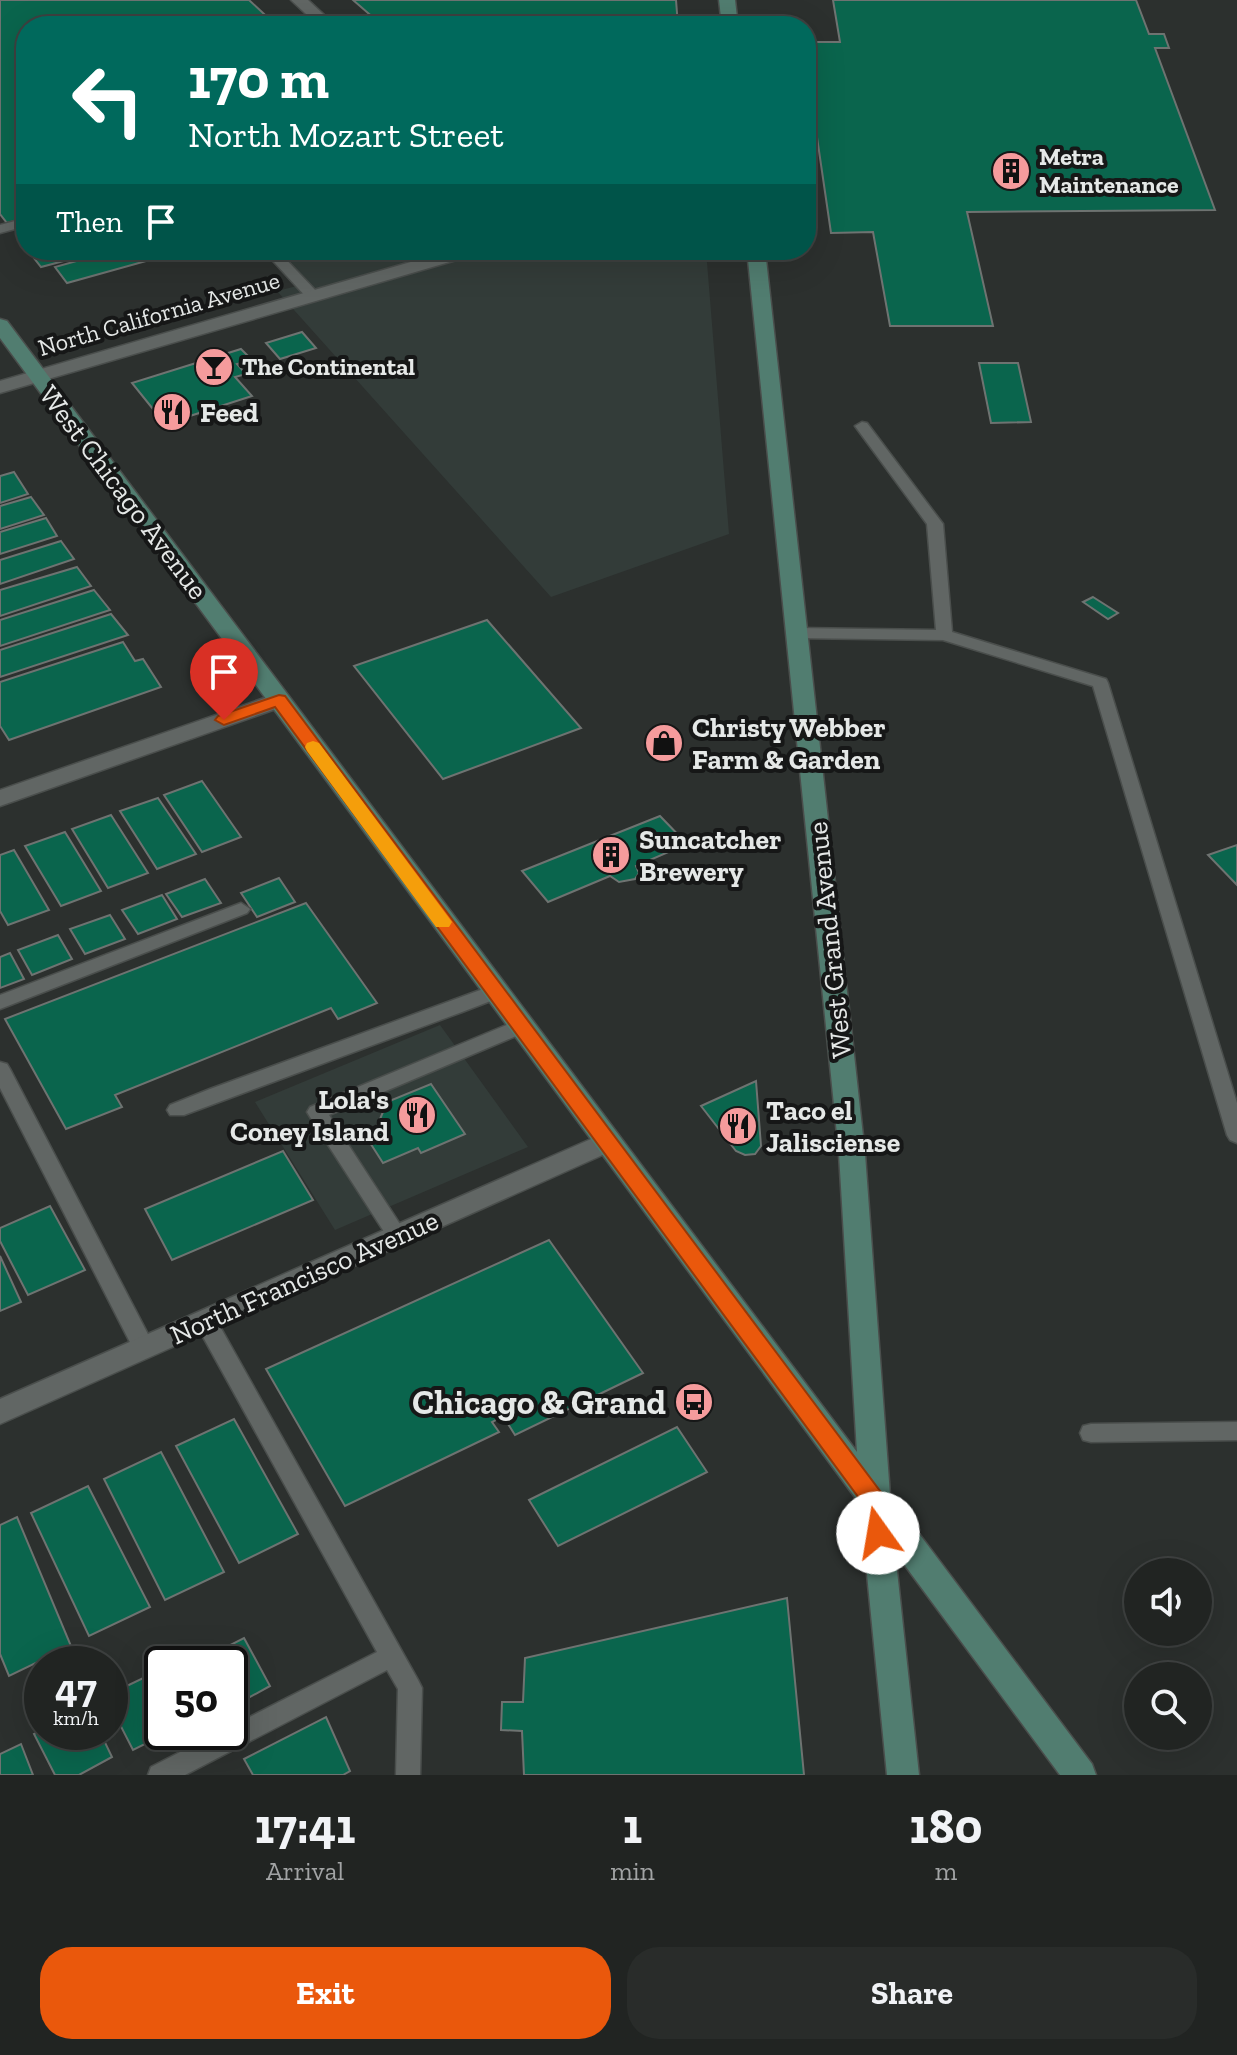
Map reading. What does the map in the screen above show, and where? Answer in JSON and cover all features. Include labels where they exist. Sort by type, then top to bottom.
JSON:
[{"type":"main road","name":"West Grand Avenue","points":[[757,260],[852,1154],[875,1502],[903,1775]]},
{"type":"main road","name":"West Chicago Avenue","points":[[0,325],[1080,1775]]},
{"type":"street","points":[[299,0],[317,16]]},
{"type":"street","name":"North California Avenue","points":[[0,387],[437,260]]},
{"type":"street","points":[[0,798],[279,700]]},
{"type":"street","name":"North Francisco Avenue","points":[[0,1412],[607,1142]]},
{"type":"lane","points":[[279,260],[313,296]]},
{"type":"lane","points":[[862,426],[935,524],[944,635]]},
{"type":"lane","points":[[797,633],[944,635],[1100,683],[1237,1135]]},
{"type":"lane","points":[[0,1002],[241,909]]},
{"type":"lane","points":[[177,1110],[256,1077],[407,1027],[494,992]]},
{"type":"lane","points":[[397,1235],[317,1112],[521,1026]]},
{"type":"lane","points":[[0,1070],[144,1348]]},
{"type":"lane","points":[[205,1320],[410,1688],[408,1775]]},
{"type":"lane","points":[[1091,1433],[1237,1431]]},
{"type":"lane","points":[[160,1775],[392,1656]]},
{"type":"shaded area","points":[[279,260],[707,260],[729,534],[551,597],[277,291],[301,285]]},
{"type":"shaded area","points":[[440,1025],[528,1147],[335,1230],[255,1102]]},
{"type":"building","points":[[0,0],[249,0],[266,16],[16,16],[16,221],[7,223],[0,214]]},
{"type":"building","points":[[353,0],[676,0],[677,16],[371,16]]},
{"type":"building","name":"Metra Maintenance","points":[[833,0],[1136,0],[1149,34],[1164,34],[1169,48],[1155,48],[1215,210],[967,212],[993,326],[890,326],[873,232],[831,233],[816,130],[816,42],[840,42]]},
{"type":"building","points":[[36,260],[67,260],[41,267]]},
{"type":"building","points":[[80,260],[150,260],[67,283],[55,267]]},
{"type":"building","points":[[302,332],[316,348],[280,359],[266,343]]},
{"type":"building","points":[[241,349],[252,360],[237,364],[246,374],[235,377],[252,396],[165,424],[132,383]]},
{"type":"building","points":[[979,363],[1018,363],[1031,422],[991,423]]},
{"type":"building","points":[[14,472],[28,494],[0,503],[0,476]]},
{"type":"building","points":[[31,497],[44,515],[0,529],[0,506]]},
{"type":"building","points":[[46,518],[57,536],[0,554],[0,532]]},
{"type":"building","points":[[61,541],[74,559],[0,584],[0,560]]},
{"type":"building","points":[[77,567],[91,586],[0,616],[0,590]]},
{"type":"building","points":[[94,590],[110,610],[0,646],[0,620]]},
{"type":"building","points":[[1093,597],[1118,613],[1108,619],[1083,602]]},
{"type":"building","points":[[111,614],[128,635],[0,677],[0,650]]},
{"type":"building","points":[[487,620],[581,728],[443,779],[354,666]]},
{"type":"building","points":[[123,642],[135,661],[143,659],[161,687],[9,740],[0,726],[0,682]]},
{"type":"building","points":[[202,781],[241,837],[202,852],[164,795]]},
{"type":"building","points":[[158,798],[196,854],[157,869],[120,811]]},
{"type":"building","points":[[111,815],[148,873],[108,888],[72,829]]},
{"type":"building","name":"Suncatcher Brewery","points":[[660,816],[687,844],[636,866],[639,873],[635,879],[619,882],[610,876],[548,902],[522,871]]},
{"type":"building","points":[[65,832],[101,891],[61,906],[25,846]]},
{"type":"building","points":[[1237,845],[1237,885],[1208,855]]},
{"type":"building","points":[[14,850],[49,910],[8,925],[0,911],[0,855]]},
{"type":"building","points":[[279,878],[295,902],[257,917],[241,893]]},
{"type":"building","points":[[205,879],[221,903],[182,917],[166,894]]},
{"type":"building","points":[[162,895],[177,919],[138,934],[122,910]]},
{"type":"building","points":[[306,903],[377,1003],[338,1019],[331,1008],[115,1095],[122,1107],[66,1129],[5,1019]]},
{"type":"building","points":[[110,915],[125,939],[85,954],[70,929]]},
{"type":"building","points":[[58,935],[72,959],[32,975],[18,950]]},
{"type":"building","points":[[10,953],[24,979],[0,988],[0,957]]},
{"type":"building","name":"Taco el Jalisciense","points":[[756,1081],[761,1146],[755,1154],[745,1155],[736,1151],[701,1106]]},
{"type":"building","name":"Lola's Coney Island","points":[[431,1084],[465,1134],[421,1153],[418,1148],[383,1163],[367,1138],[379,1134],[376,1129],[387,1102]]},
{"type":"building","points":[[283,1151],[313,1200],[172,1260],[145,1209]]},
{"type":"building","points":[[50,1206],[85,1270],[28,1295],[0,1241],[0,1228]]},
{"type":"building","points":[[549,1240],[643,1373],[515,1435],[503,1416],[492,1422],[499,1432],[345,1506],[266,1369]]},
{"type":"building","points":[[0,1256],[21,1302],[0,1311]]},
{"type":"building","points":[[234,1419],[298,1534],[239,1563],[176,1446]]},
{"type":"building","points":[[677,1427],[707,1472],[558,1546],[529,1500]]},
{"type":"building","points":[[161,1452],[224,1572],[165,1600],[104,1479]]},
{"type":"building","points":[[88,1486],[150,1607],[89,1636],[31,1513]]},
{"type":"building","points":[[17,1517],[71,1646],[24,1646],[24,1669],[9,1676],[0,1654],[0,1525]]},
{"type":"building","points":[[787,1598],[804,1775],[524,1775],[522,1731],[501,1730],[502,1702],[523,1702],[525,1658]]},
{"type":"building","points":[[244,1638],[270,1686],[248,1698],[248,1646],[228,1646]]},
{"type":"building","points":[[144,1678],[144,1744],[133,1750],[128,1740],[128,1685]]},
{"type":"building","points":[[326,1717],[350,1771],[343,1775],[253,1775],[244,1759]]},
{"type":"building","points":[[21,1744],[33,1775],[0,1775],[0,1754]]},
{"type":"building","points":[[42,1750],[109,1750],[112,1757],[79,1775],[55,1775]]},
{"type":"slow traffic","points":[[313,747],[443,922]]},
{"type":"place","name":"Metra Maintenance","points":[[1011,171]]},
{"type":"place","name":"The Continental","points":[[214,367]]},
{"type":"place","name":"Feed","points":[[172,412]]},
{"type":"place","name":"Christy Webber Farm & Garden","points":[[664,743]]},
{"type":"place","name":"Suncatcher Brewery","points":[[611,855]]},
{"type":"place","name":"Lola's Coney Island","points":[[417,1115]]},
{"type":"place","name":"Taco el Jalisciense","points":[[738,1126]]},
{"type":"place","name":"Chicago & Grand","points":[[694,1402]]},
{"type":"route","points":[[224,720],[279,700],[875,1502],[878,1533]]}]
